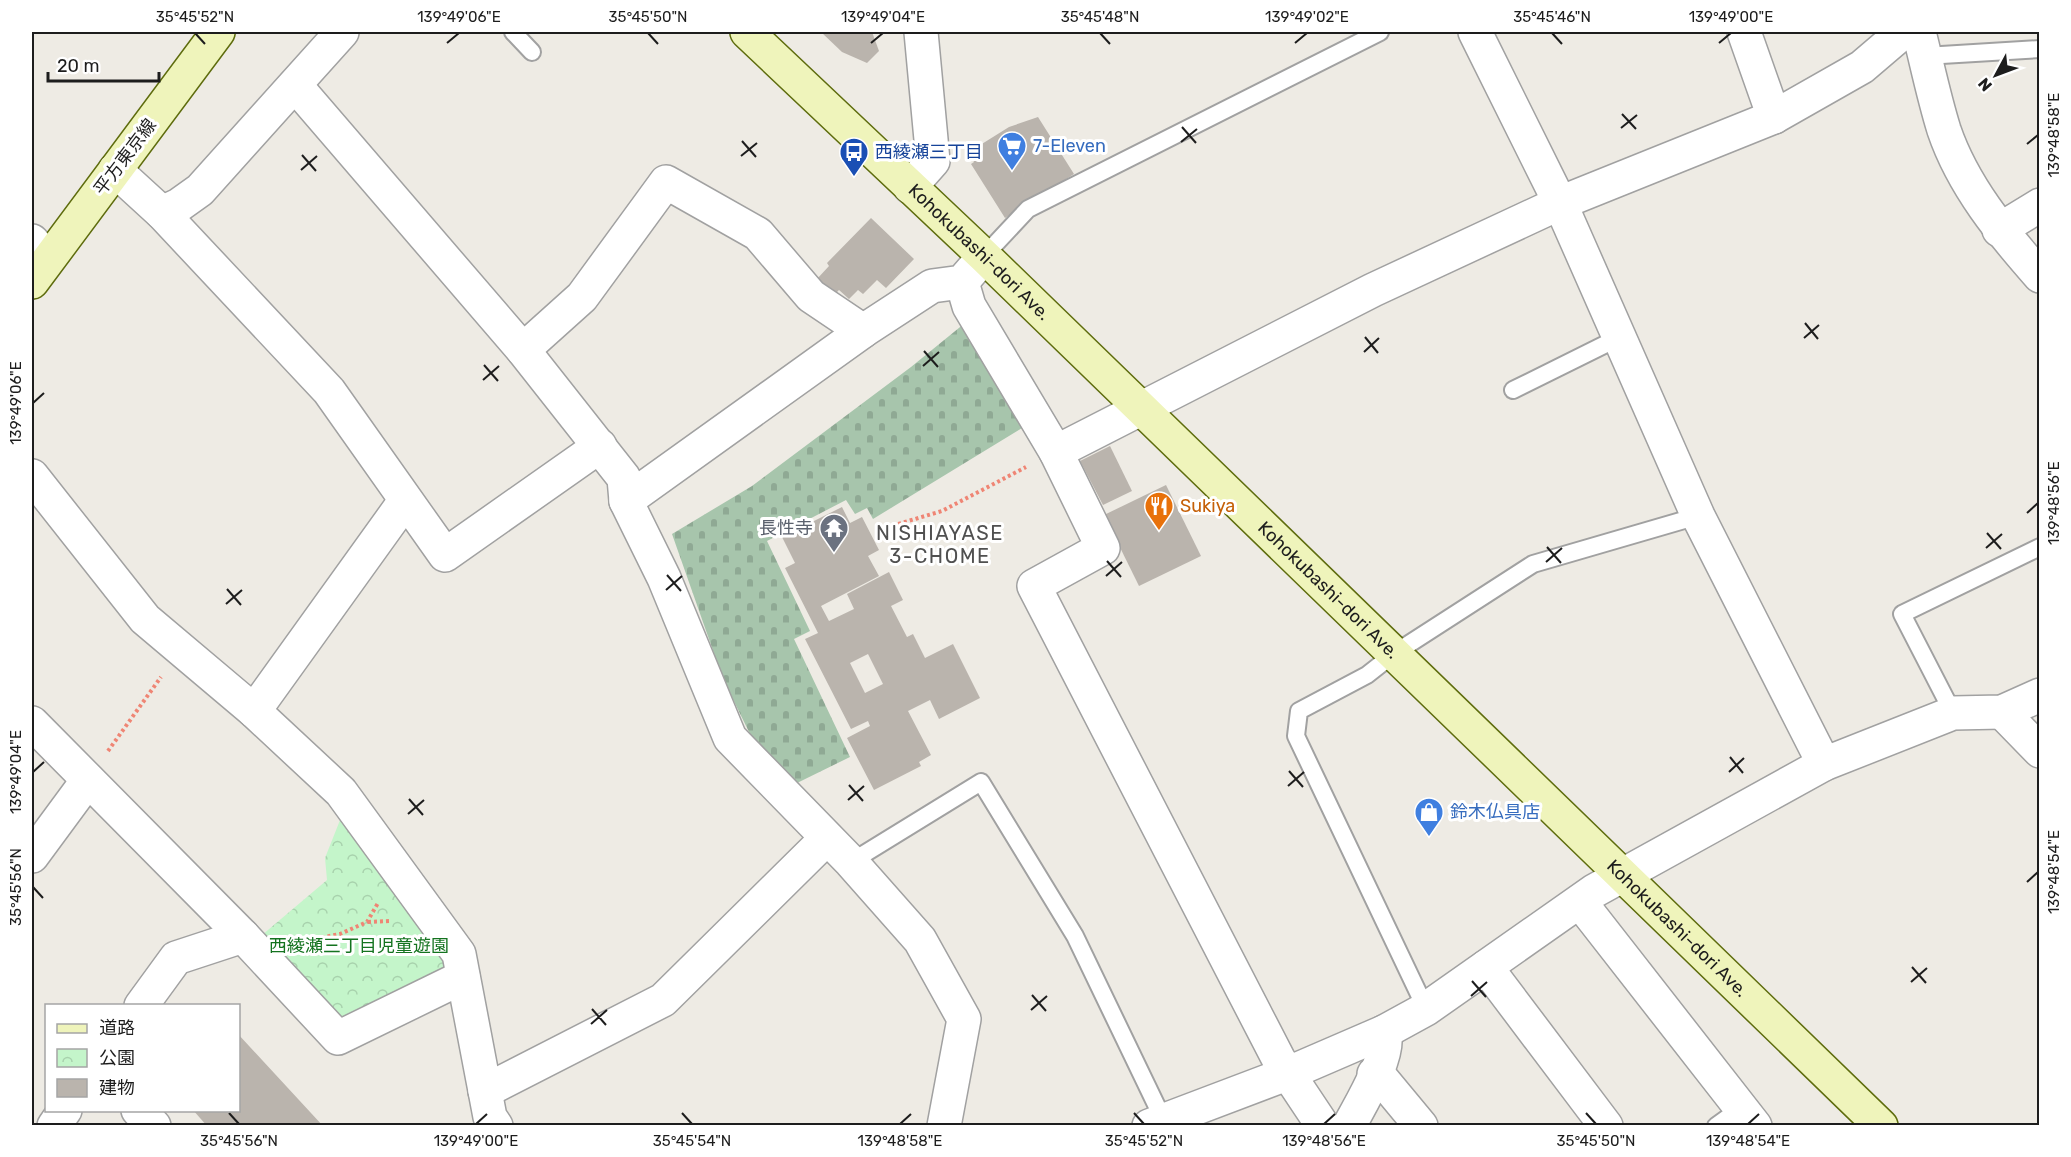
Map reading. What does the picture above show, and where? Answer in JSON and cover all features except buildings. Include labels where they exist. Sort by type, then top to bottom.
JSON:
[{"type":"main road","name":"平方東京線","points":[[37,261],[115,170],[218,32]]},
{"type":"main road","name":"Kohokubashi-dori Ave.","points":[[747,32],[984,256],[1140,409],[1624,873],[1881,1125]]},
{"type":"street","points":[[162,213],[179,205],[200,190],[342,32]]},
{"type":"street","points":[[910,187],[933,161],[921,32]]},
{"type":"street","points":[[1475,32],[1560,203],[1698,516],[1824,764]]},
{"type":"street","points":[[1744,32],[1774,117]]},
{"type":"street","points":[[1056,452],[1373,290],[1560,203],[1774,117],[1862,67],[1903,32]]},
{"type":"street","points":[[1922,44],[1945,132],[1972,188],[1999,230],[2040,276]]},
{"type":"street","points":[[295,85],[523,350],[624,478],[626,501],[664,578],[730,738],[851,862],[920,940],[964,1019],[944,1125]]},
{"type":"street","points":[[115,170],[162,213],[329,391],[445,555],[600,447]]},
{"type":"street","points":[[523,350],[582,297],[666,182],[758,234],[811,296],[863,331]]},
{"type":"street","points":[[1999,230],[2040,205]]},
{"type":"street","points":[[626,501],[863,331],[932,286],[962,282],[984,256]]},
{"type":"street","points":[[962,282],[969,306],[1056,452],[1103,548],[1034,586],[1279,1060],[1323,1125]]},
{"type":"street","points":[[32,476],[145,619],[254,711],[341,792],[459,954],[490,1117],[496,1125]]},
{"type":"street","points":[[254,711],[405,501]]},
{"type":"street","points":[[1156,1122],[1289,1073],[1384,1032],[1426,1009],[1624,873],[1824,764],[1953,713],[2002,712],[2040,695]]},
{"type":"street","points":[[2002,712],[2040,751]]},
{"type":"street","points":[[32,723],[250,943],[338,1038],[463,977]]},
{"type":"street","points":[[32,855],[88,780]]},
{"type":"street","points":[[485,1090],[663,1000],[827,838]]},
{"type":"street","points":[[1580,902],[1738,1120]]},
{"type":"street","points":[[142,1004],[176,958],[250,943]]},
{"type":"street","points":[[1486,968],[1605,1125]]},
{"type":"street","points":[[1350,1125],[1387,1041],[1384,1032]]},
{"type":"street","points":[[1374,1074],[1382,1079],[1421,1125]]},
{"type":"street","points":[[54,1125],[63,1112]]},
{"type":"street","points":[[140,1112],[154,1125]]},
{"type":"lane","points":[[513,32],[532,52]]},
{"type":"lane","points":[[984,256],[1028,209],[1380,32]]},
{"type":"lane","points":[[1922,44],[2040,49]]},
{"type":"lane","points":[[1514,390],[1618,338]]},
{"type":"lane","points":[[1426,1009],[1296,736],[1299,711],[1367,675],[1395,654],[1533,564],[1698,516]]},
{"type":"lane","points":[[1953,713],[1902,614],[2040,548]]},
{"type":"lane","points":[[851,862],[981,782],[1075,936],[1156,1122]]},
{"type":"path","points":[[881,529],[942,511],[1056,452]]},
{"type":"path","points":[[88,780],[180,649]]},
{"type":"path","points":[[250,943],[340,934],[367,922],[397,869]]},
{"type":"green space","points":[[965,323],[1022,428],[873,519],[867,508],[855,514],[846,500],[767,541],[810,631],[794,639],[850,757],[795,784],[768,758],[750,734],[723,679],[672,534],[752,486],[911,367]]},
{"type":"green space","name":"西綾瀬三丁目児童遊園","points":[[344,810],[457,976],[339,1034],[255,941],[327,880],[325,858]]},
{"type":"place","name":"7-Eleven","points":[[1012,172]]},
{"type":"place","name":"西綾瀬三丁目","points":[[854,178]]},
{"type":"place","name":"Sukiya","points":[[1159,532]]},
{"type":"place","name":"長性寺","points":[[834,554]]},
{"type":"place","name":"鈴木仏具店","points":[[1429,838]]},
{"type":"district","name":"NISHIAYASE 3-CHOME","points":[[940,544]]}]
